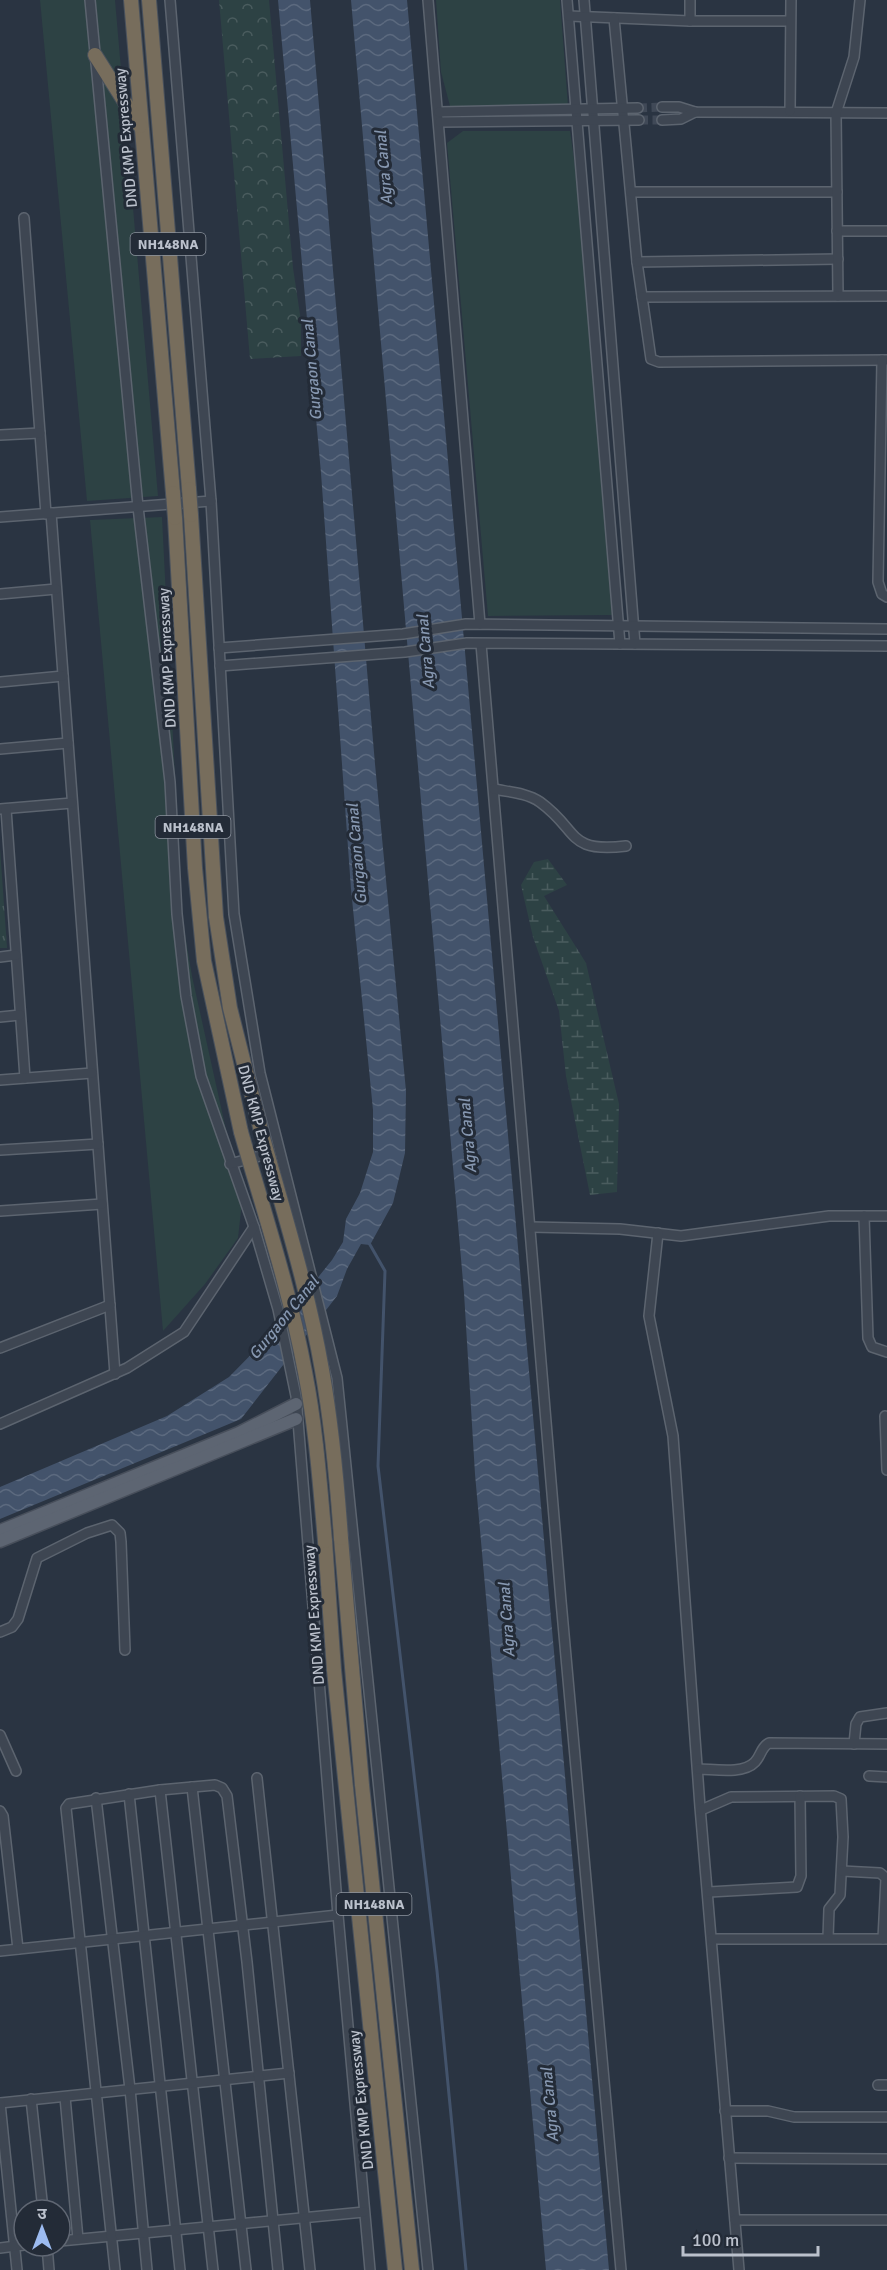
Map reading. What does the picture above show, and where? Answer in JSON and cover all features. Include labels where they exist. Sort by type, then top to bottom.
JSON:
[{"type":"highway","name":"DND KMP Expressway","points":[[131,0],[175,518],[195,868],[204,962],[242,1132],[306,1373],[317,1450],[334,1670],[395,2270]]},
{"type":"highway","name":"DND KMP Expressway","points":[[149,0],[191,515],[216,917],[230,1008],[309,1309],[322,1368],[335,1448],[362,1785],[411,2270]]},
{"type":"highway","points":[[95,55],[141,128]]},
{"type":"main road","points":[[0,1531],[239,1433],[296,1404]]},
{"type":"main road","points":[[0,1541],[296,1419]]},
{"type":"street","points":[[90,0],[138,507],[170,782],[177,914],[186,996],[201,1076],[254,1227],[281,1323],[296,1404],[370,2270]]},
{"type":"street","points":[[170,0],[211,501],[234,914],[260,1073],[325,1323],[337,1378],[428,2270]]},
{"type":"street","points":[[428,0],[440,122],[480,624]]},
{"type":"street","points":[[567,0],[620,644]]},
{"type":"street","points":[[584,0],[635,644]]},
{"type":"street","points":[[690,0],[690,21]]},
{"type":"street","points":[[790,111],[791,0]]},
{"type":"street","points":[[838,296],[836,113],[854,57],[860,0]]},
{"type":"street","points":[[569,16],[690,21],[790,21]]},
{"type":"street","points":[[614,18],[637,262],[649,354],[658,362],[884,360],[883,532],[879,589],[887,597]]},
{"type":"street","points":[[662,107],[679,107],[695,112],[887,113]]},
{"type":"street","points":[[439,112],[638,108]]},
{"type":"street","points":[[663,120],[681,119],[695,112]]},
{"type":"street","points":[[440,122],[639,120]]},
{"type":"street","points":[[631,192],[837,192]]},
{"type":"street","points":[[24,218],[40,433],[63,676],[115,1374]]},
{"type":"street","points":[[837,231],[887,231]]},
{"type":"street","points":[[637,262],[838,259]]},
{"type":"street","points":[[642,297],[887,296]]},
{"type":"street","points":[[0,435],[40,433]]},
{"type":"street","points":[[0,517],[211,501]]},
{"type":"street","points":[[0,594],[56,589]]},
{"type":"street","points":[[219,648],[403,634],[466,624],[887,629]]},
{"type":"street","points":[[220,666],[377,655],[467,644],[887,646]]},
{"type":"street","points":[[481,644],[605,2109],[621,2270]]},
{"type":"street","points":[[0,682],[63,676]]},
{"type":"street","points":[[0,749],[68,743]]},
{"type":"street","points":[[494,789],[540,802],[586,847],[602,849],[626,846]]},
{"type":"street","points":[[25,1078],[3,809],[72,803]]},
{"type":"street","points":[[0,957],[16,956]]},
{"type":"street","points":[[0,1017],[20,1015]]},
{"type":"street","points":[[0,1080],[92,1073]]},
{"type":"street","points":[[0,1150],[98,1144]]},
{"type":"street","points":[[230,1164],[279,1151]]},
{"type":"street","points":[[0,1211],[102,1204]]},
{"type":"street","points":[[531,1227],[620,1229],[681,1236],[829,1216],[887,1216]]},
{"type":"street","points":[[864,1216],[868,1338],[872,1347],[887,1352]]},
{"type":"street","points":[[0,1424],[115,1374],[184,1332],[254,1227]]},
{"type":"street","points":[[658,1233],[649,1316],[673,1436],[739,2270]]},
{"type":"street","points":[[0,1348],[110,1305]]},
{"type":"street","points":[[885,1416],[887,1470]]},
{"type":"street","points":[[301,1473],[345,1468]]},
{"type":"street","points":[[0,1632],[12,1627],[18,1619],[37,1558],[87,1533],[112,1525],[120,1533],[121,1542],[124,1650]]},
{"type":"street","points":[[854,1744],[856,1724],[860,1717],[887,1713]]},
{"type":"street","points":[[0,1735],[16,1771]]},
{"type":"street","points":[[698,1768],[746,1768],[756,1761],[764,1745],[769,1743],[887,1744]]},
{"type":"street","points":[[869,1776],[887,1777]]},
{"type":"street","points":[[257,1778],[310,2270]]},
{"type":"street","points":[[115,2270],[66,1808],[69,1803],[96,1798],[215,1785],[226,1792],[278,2270]]},
{"type":"street","points":[[192,1787],[246,2270]]},
{"type":"street","points":[[160,1790],[213,2270]]},
{"type":"street","points":[[129,1794],[180,2270]]},
{"type":"street","points":[[709,1892],[797,1887],[801,1876],[800,1796]]},
{"type":"street","points":[[701,1809],[731,1797],[834,1796],[841,1799],[842,1871],[839,1899],[829,1909],[828,1938]]},
{"type":"street","points":[[96,1798],[130,2089],[147,2270]]},
{"type":"street","points":[[0,1811],[3,1816],[18,1949]]},
{"type":"street","points":[[712,1939],[885,1939],[886,1878],[880,1873],[842,1871]]},
{"type":"street","points":[[0,1951],[338,1915]]},
{"type":"street","points":[[13,2198],[0,2103],[289,2073]]},
{"type":"street","points":[[65,2097],[78,2239]]},
{"type":"street","points":[[31,2100],[42,2198]]},
{"type":"street","points":[[725,2111],[768,2111],[794,2117],[887,2118]]},
{"type":"street","points":[[729,2158],[887,2159]]},
{"type":"street","points":[[72,2240],[364,2212]]},
{"type":"street","points":[[735,2220],[887,2220]]},
{"type":"green space","points":[[40,0],[115,0],[158,496],[87,501]]},
{"type":"green space","points":[[219,0],[269,0],[293,268],[301,321],[301,356],[250,359]]},
{"type":"green space","points":[[436,0],[560,0],[568,106],[450,106],[441,72]]},
{"type":"green space","points":[[463,131],[570,131],[577,180],[612,615],[488,616],[447,143]]},
{"type":"green space","points":[[162,517],[182,917],[192,976],[242,1202],[238,1238],[205,1284],[163,1331],[90,520]]},
{"type":"green space","points":[[0,848],[7,948],[0,948]]},
{"type":"green space","points":[[548,859],[567,885],[544,896],[586,963],[619,1104],[617,1192],[590,1195],[566,1076],[559,1011],[533,937],[521,885],[534,862]]},
{"type":"water","name":"Gurgaon Canal","points":[[278,0],[310,0],[375,764],[406,1091],[405,1153],[393,1203],[370,1245],[361,1244],[347,1269],[337,1296],[241,1419],[0,1519],[0,1487],[167,1416],[229,1377],[278,1327],[332,1260],[343,1242],[346,1219],[360,1193],[373,1152],[373,1110],[351,889],[321,473]]},
{"type":"water","name":"Agra Canal","points":[[351,0],[407,0],[609,2270],[546,2270],[475,1474],[464,1293]]},
{"type":"waterway","points":[[369,1243],[385,1271],[378,1466],[437,1971],[466,2270]]},
{"type":"tunnel","points":[[638,108],[662,107]]},
{"type":"tunnel","points":[[639,120],[662,120]]}]
